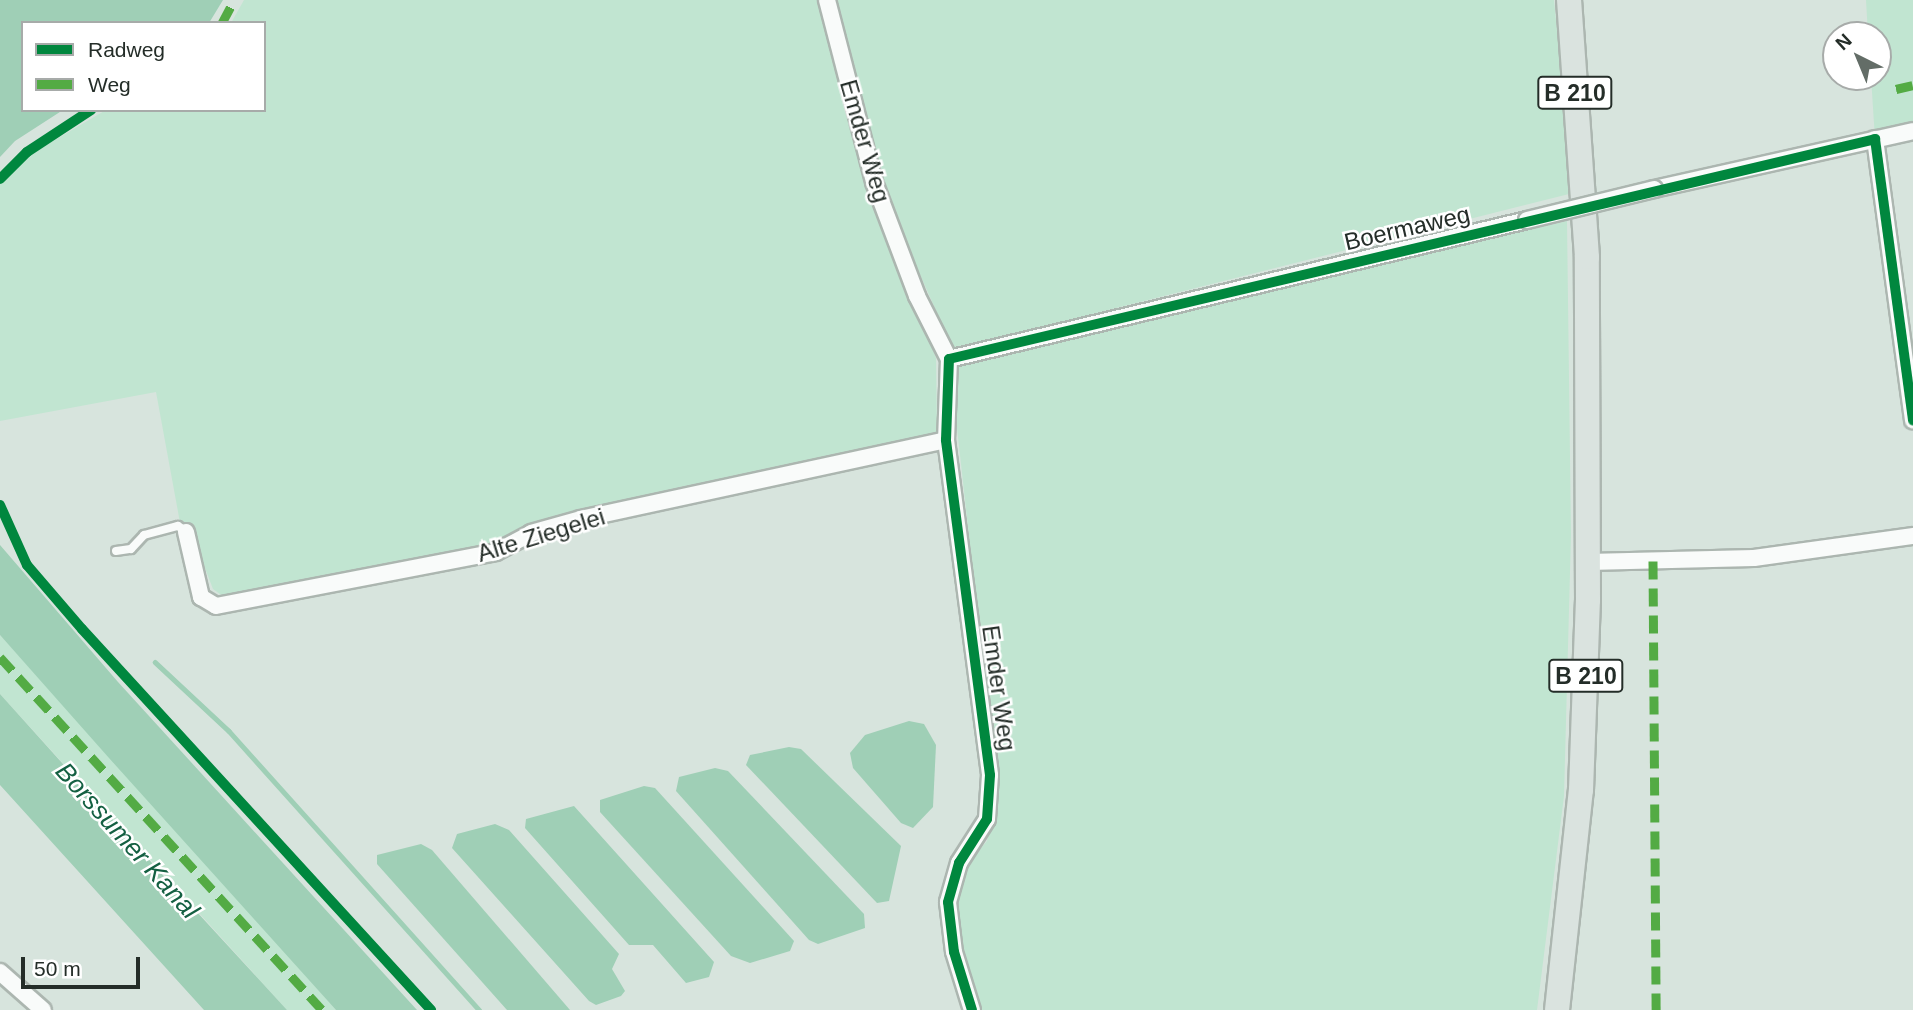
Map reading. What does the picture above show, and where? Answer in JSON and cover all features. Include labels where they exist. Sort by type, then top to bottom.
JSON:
[{"type":"main road","name":"B 210","points":[[1557,1010],[1581,790],[1588,562],[1587,257],[1569,0]]},
{"type":"street","name":"Emder Weg","points":[[827,0],[874,182],[917,296],[949,359],[946,440],[990,775],[987,819],[959,863],[948,902],[954,952],[972,1010]]},
{"type":"street","name":"Boermaweg","points":[[949,359],[1654,189],[1913,131]]},
{"type":"street","points":[[1875,139],[1913,420]]},
{"type":"street","name":"Alte Ziegelei","points":[[186,532],[201,597],[216,606],[496,552],[531,533],[581,519],[946,440]]},
{"type":"street","points":[[1588,562],[1755,558],[1913,536]]},
{"type":"street","points":[[0,972],[43,1010]]},
{"type":"lane","points":[[116,551],[131,549],[144,535],[165,529],[181,526],[186,532]]},
{"type":"shaded area","points":[[244,0],[820,0],[867,183],[936,358],[937,433],[531,526],[492,545],[224,597],[213,589],[190,529],[181,528],[156,392],[0,421],[0,184],[31,154],[103,112],[266,112],[266,21],[232,21]]},
{"type":"shaded area","points":[[830,0],[1554,0],[1573,193],[953,349],[879,182]]},
{"type":"shaded area","points":[[1866,0],[1913,0],[1913,130],[1875,139],[1872,91],[1892,91],[1892,21],[1867,21]]},
{"type":"shaded area","points":[[1567,221],[1571,535],[1564,796],[1537,1010],[982,1010],[955,921],[957,891],[967,865],[987,841],[997,788],[950,365]]},
{"type":"shaded area","points":[[0,635],[336,1010],[287,1010],[0,694]]},
{"type":"water","points":[[0,0],[223,0],[210,21],[21,21],[21,112],[60,112],[15,141],[0,157]]},
{"type":"water","points":[[0,545],[118,682],[417,1010],[336,1010],[109,758],[0,635]]},
{"type":"water","name":"Borssumer Kanal","points":[[0,694],[287,1010],[204,1010],[0,785]]},
{"type":"water","points":[[909,721],[924,724],[936,745],[933,807],[913,828],[901,823],[853,768],[850,753],[865,735]]},
{"type":"water","points":[[789,747],[801,749],[901,846],[889,901],[877,903],[746,765],[750,755]]},
{"type":"water","points":[[715,768],[728,771],[864,914],[865,928],[818,944],[809,940],[676,791],[679,777]]},
{"type":"water","points":[[644,786],[655,788],[794,941],[790,951],[750,963],[731,956],[600,812],[600,800]]},
{"type":"water","points":[[574,806],[714,962],[709,977],[686,983],[653,945],[629,945],[525,828],[526,819]]},
{"type":"water","points":[[495,824],[509,830],[619,954],[612,969],[625,991],[621,996],[596,1005],[589,1001],[452,848],[457,834]]},
{"type":"water","points":[[421,844],[432,850],[570,1010],[507,1010],[377,864],[377,855]]},
{"type":"waterway","points":[[155,662],[229,731],[479,1010]]},
{"type":"marked path","points":[[223,21],[234,0]]},
{"type":"marked path","points":[[1896,89],[1913,85]]},
{"type":"marked path","points":[[1653,561],[1656,1010]]},
{"type":"marked path","points":[[0,657],[322,1010]]},
{"type":"cycle path","points":[[0,179],[27,152],[88,112]]},
{"type":"cycle path","points":[[972,1010],[954,952],[948,902],[959,863],[987,819],[990,775],[946,440],[949,359],[1875,139],[1913,420]]},
{"type":"cycle path","points":[[0,505],[27,565],[82,629],[431,1010]]}]
